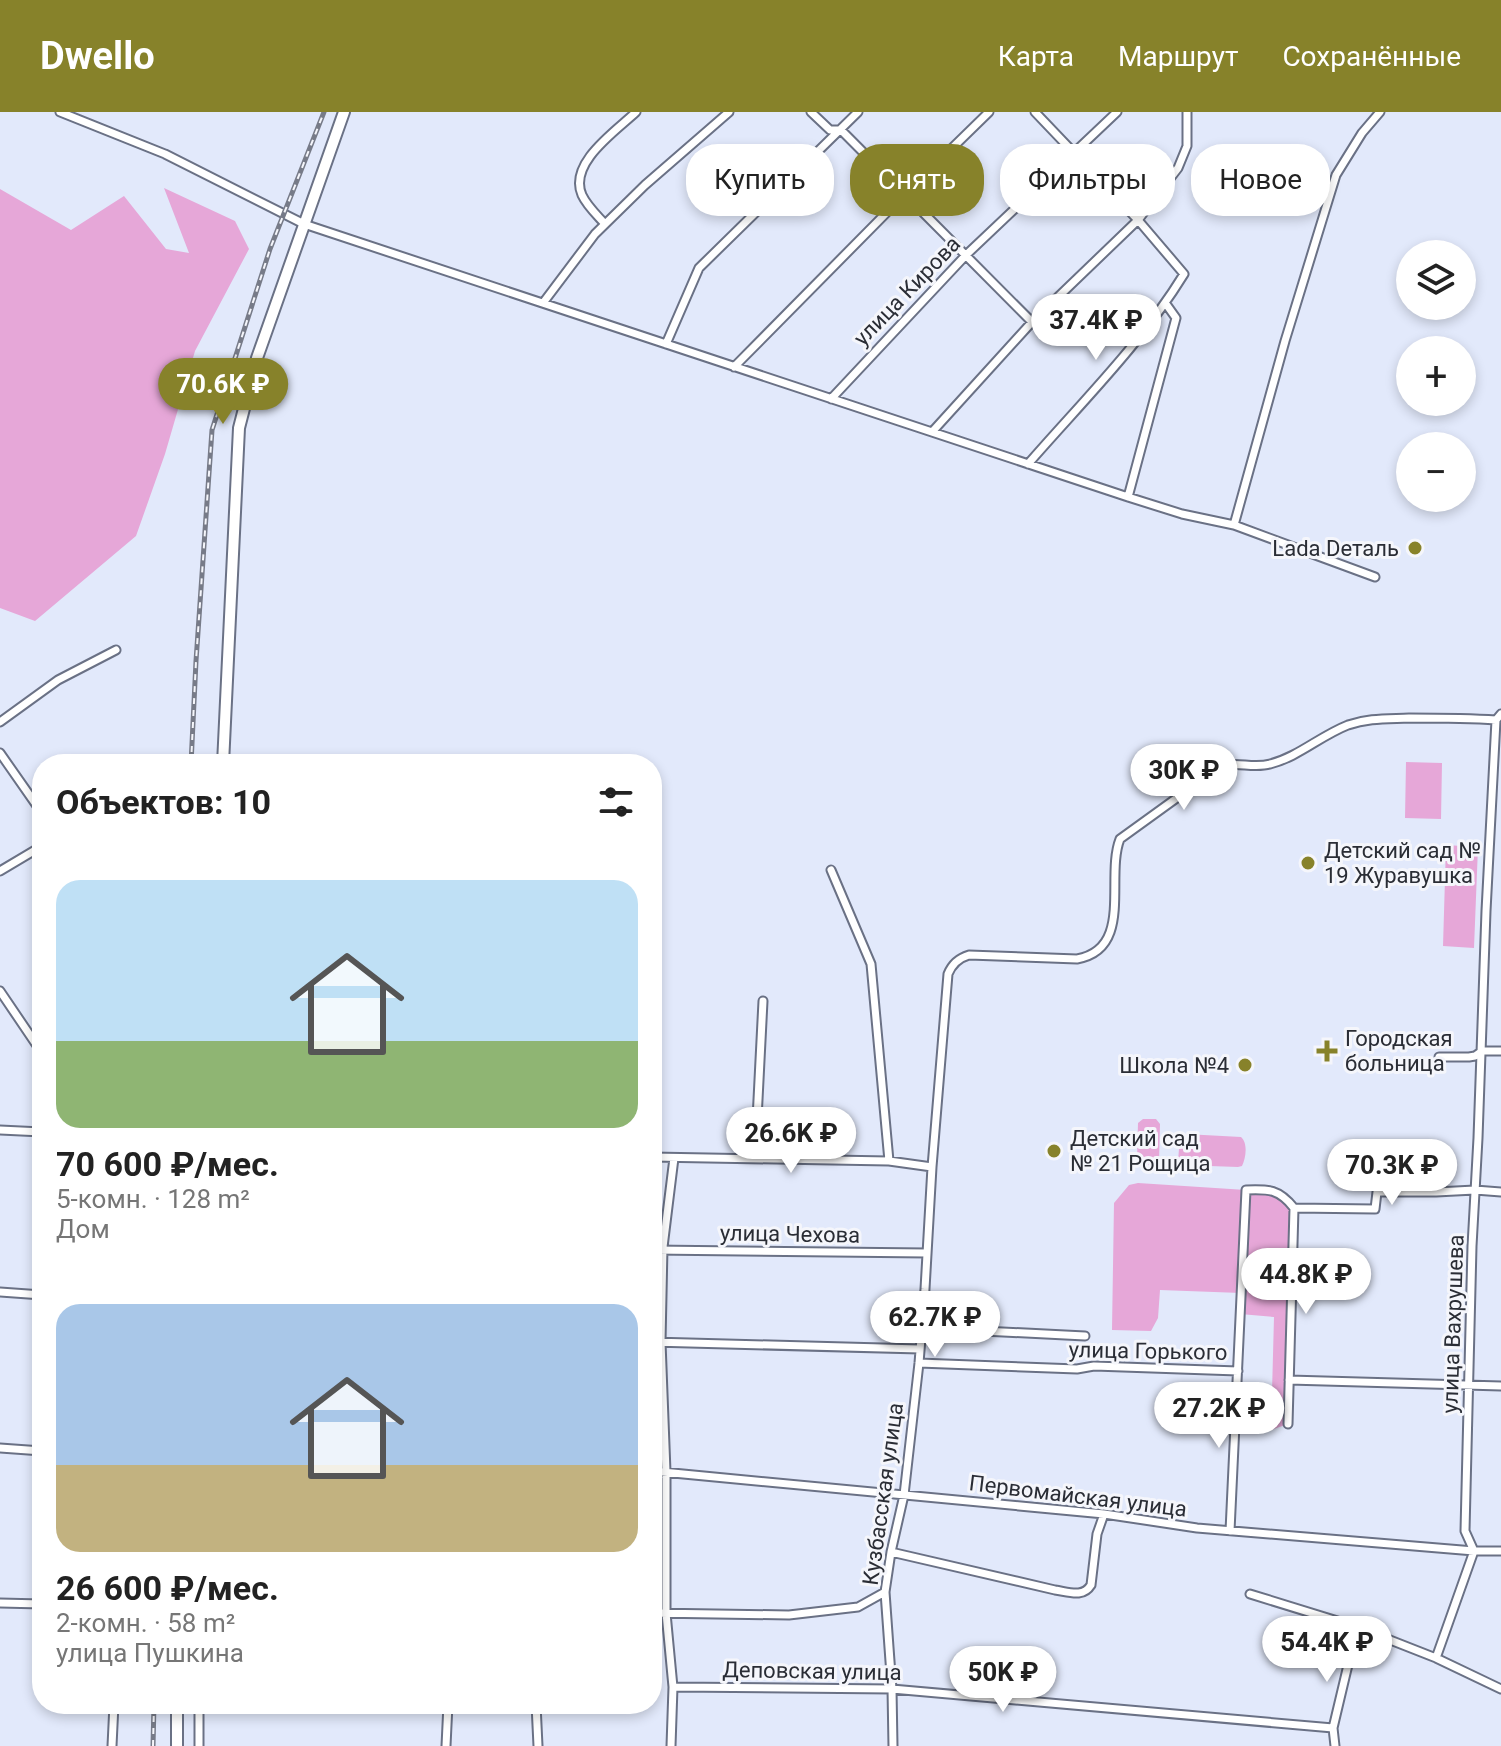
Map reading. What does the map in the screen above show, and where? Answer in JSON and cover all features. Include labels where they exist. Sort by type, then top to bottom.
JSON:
[{"type":"street","points":[[60,112],[165,154],[304,224],[1128,497],[1182,514],[1234,525],[1375,577]]},
{"type":"street","points":[[223,754],[239,428],[257,358],[344,112]]},
{"type":"street","points":[[605,224],[581,194],[578,174],[591,154],[636,112]]},
{"type":"street","points":[[543,303],[595,234],[645,185],[729,112]]},
{"type":"street","points":[[811,112],[830,130],[841,130],[855,144]]},
{"type":"street","points":[[666,344],[699,268],[858,112]]},
{"type":"street","points":[[956,144],[989,112]]},
{"type":"street","points":[[1035,112],[1065,144]]},
{"type":"street","name":"улица Кирова","points":[[1082,144],[1117,112]]},
{"type":"street","points":[[932,432],[1032,322],[1138,220],[1178,168],[1187,146],[1187,112]]},
{"type":"street","points":[[1234,525],[1285,341],[1336,175],[1362,133],[1380,112]]},
{"type":"street","points":[[734,367],[883,216]]},
{"type":"street","points":[[926,216],[1032,322]]},
{"type":"street","name":"улица Кирова","points":[[831,399],[1007,216]]},
{"type":"street","points":[[1028,464],[1166,304],[1184,274],[1134,216]]},
{"type":"street","points":[[1128,497],[1176,318],[1166,304]]},
{"type":"street","points":[[0,722],[58,680],[116,650]]},
{"type":"street","name":"Кузбасская улица","points":[[893,1746],[885,1592],[904,1495],[919,1363],[950,968],[969,955],[1077,959],[1098,952],[1114,916],[1116,851],[1120,839],[1221,766],[1255,766],[1277,762],[1343,727],[1372,718],[1498,717]]},
{"type":"street","name":"улица Вахрушева","points":[[1474,1551],[1465,1531],[1466,1454],[1486,911],[1498,717]]},
{"type":"street","points":[[0,753],[32,799]]},
{"type":"street","points":[[0,871],[32,852]]},
{"type":"street","points":[[831,870],[871,964],[889,1161]]},
{"type":"street","points":[[0,991],[32,1038]]},
{"type":"street","points":[[755,1159],[763,1001]]},
{"type":"street","points":[[1439,1057],[1469,1057],[1482,1051],[1501,1051]]},
{"type":"street","points":[[0,1130],[32,1132]]},
{"type":"street","points":[[662,1157],[889,1161],[932,1167]]},
{"type":"street","points":[[662,1264],[674,1158]]},
{"type":"street","name":"улица Горького","points":[[919,1363],[1238,1371],[1246,1190],[1270,1189],[1285,1196],[1294,1208]]},
{"type":"street","points":[[1288,1424],[1294,1208],[1375,1209],[1377,1192],[1501,1192]]},
{"type":"street","name":"улица Чехова","points":[[663,1251],[927,1253]]},
{"type":"street","points":[[0,1292],[32,1294]]},
{"type":"street","points":[[922,1328],[1085,1336]]},
{"type":"street","points":[[662,1342],[920,1349]]},
{"type":"street","points":[[1230,1531],[1238,1371]]},
{"type":"street","points":[[1289,1380],[1501,1386]]},
{"type":"street","points":[[662,1420],[666,1472],[666,1613],[673,1687],[671,1746]]},
{"type":"street","points":[[0,1448],[32,1450]]},
{"type":"street","name":"Первомайская улица","points":[[662,1472],[1104,1514],[1197,1528],[1501,1551]]},
{"type":"street","points":[[891,1552],[1081,1594],[1091,1585],[1097,1534],[1104,1514]]},
{"type":"street","points":[[1436,1658],[1474,1551]]},
{"type":"street","points":[[662,1613],[789,1615],[858,1607],[885,1592]]},
{"type":"street","points":[[1250,1594],[1357,1627],[1436,1658],[1501,1689]]},
{"type":"street","points":[[0,1603],[32,1604]]},
{"type":"street","points":[[1336,1745],[1333,1728],[1357,1627]]},
{"type":"street","name":"Деповская улица","points":[[673,1687],[892,1689],[1333,1728]]},
{"type":"street","points":[[112,1746],[114,1714]]},
{"type":"street","points":[[177,1714],[177,1746]]},
{"type":"street","points":[[199,1714],[199,1746]]},
{"type":"street","points":[[446,1746],[448,1714]]},
{"type":"street","points":[[536,1714],[538,1746]]},
{"type":"shaded area","points":[[164,188],[235,221],[249,249],[195,351],[165,454],[136,536],[35,621],[0,608],[0,189],[71,230],[124,196],[166,249],[189,253]]},
{"type":"shaded area","points":[[1406,762],[1442,763],[1441,819],[1405,818]]},
{"type":"shaded area","points":[[1446,845],[1478,847],[1474,948],[1443,946]]},
{"type":"shaded area","points":[[1143,1119],[1156,1119],[1160,1124],[1159,1162],[1154,1165],[1141,1165],[1137,1160],[1138,1123]]},
{"type":"shaded area","points":[[1180,1135],[1241,1137],[1246,1151],[1242,1166],[1181,1165],[1178,1162]]},
{"type":"shaded area","points":[[1129,1185],[1270,1189],[1294,1208],[1288,1424],[1271,1430],[1274,1317],[1240,1314],[1241,1293],[1160,1290],[1158,1318],[1151,1331],[1112,1330],[1114,1203]]},
{"type":"railway","points":[[191,754],[212,430],[270,249],[324,112]]},
{"type":"railway","points":[[153,1746],[154,1714]]},
{"type":"place","name":"Lada Dеталь","points":[[1415,548]]},
{"type":"place","name":"Детский сад № 19 Журавушка","points":[[1308,863]]},
{"type":"place","name":"Городская больница","points":[[1327,1051]]},
{"type":"place","name":"Школа №4","points":[[1245,1065]]},
{"type":"place","name":"Детский сад № 21 Рощица","points":[[1054,1151]]}]
